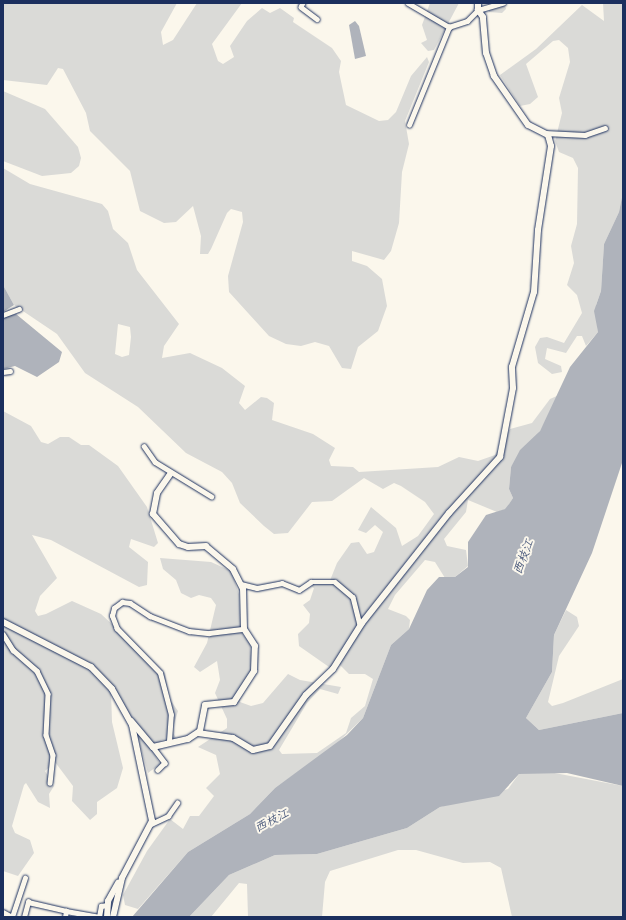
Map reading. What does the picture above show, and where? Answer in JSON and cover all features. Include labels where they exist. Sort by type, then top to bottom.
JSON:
[{"type":"street","points":[[303,3],[301,7],[317,19]]},
{"type":"street","points":[[408,3],[449,27],[467,21],[478,10],[503,3]]},
{"type":"street","points":[[478,3],[478,10],[483,17],[486,53],[494,76],[528,125],[545,133],[585,135],[605,128]]},
{"type":"street","points":[[409,125],[449,27]]},
{"type":"street","points":[[198,732],[232,738],[253,750],[270,746],[306,695],[333,669],[360,625],[449,513],[500,457],[513,388],[512,367],[534,292],[538,230],[550,166],[551,146],[545,133]]},
{"type":"street","points":[[3,315],[19,309]]},
{"type":"street","points":[[3,372],[10,371]]},
{"type":"street","points":[[144,446],[155,462],[170,473],[211,496]]},
{"type":"street","points":[[153,747],[169,741],[188,739],[198,732],[205,705],[234,702],[253,675],[255,646],[244,628],[241,584],[233,569],[206,546],[183,546],[153,514],[154,500],[170,473]]},
{"type":"street","points":[[241,584],[257,588],[282,583],[299,590],[311,582],[335,582],[353,597],[360,625]]},
{"type":"street","points":[[169,741],[171,715],[160,673],[117,629],[112,616],[114,608],[122,602],[130,603],[150,616],[189,631],[209,633],[244,628]]},
{"type":"street","points":[[3,622],[90,667],[112,688],[131,721],[165,763],[158,770]]},
{"type":"street","points":[[3,634],[13,650],[37,671],[48,694],[46,735],[53,755],[50,783]]},
{"type":"street","points":[[131,721],[152,824]]},
{"type":"street","points":[[107,917],[107,905],[152,824],[168,816],[177,803]]},
{"type":"street","points":[[3,912],[12,917],[25,878]]},
{"type":"street","points":[[113,917],[122,878]]},
{"type":"street","points":[[24,917],[28,902],[99,917],[101,906],[107,905]]},
{"type":"street","points":[[65,917],[66,911]]},
{"type":"shaded area","points":[[3,3],[177,3],[161,32],[163,45],[173,40],[197,3],[242,3],[212,44],[218,61],[223,64],[234,57],[230,46],[247,21],[262,8],[270,13],[280,8],[294,18],[293,22],[332,48],[341,61],[339,72],[346,105],[379,121],[388,120],[396,112],[411,76],[427,57],[429,62],[405,121],[409,144],[402,172],[399,223],[391,251],[384,260],[352,251],[352,261],[367,266],[382,279],[387,306],[378,331],[358,347],[351,369],[342,368],[329,346],[315,342],[301,346],[286,344],[269,336],[229,292],[228,276],[243,222],[242,212],[231,209],[227,213],[208,254],[200,254],[201,236],[193,206],[176,222],[164,223],[140,211],[130,171],[90,131],[86,113],[63,69],[58,68],[47,85],[3,80]]},
{"type":"shaded area","points":[[430,3],[459,3],[434,50],[428,51],[421,43],[427,40],[422,25]]},
{"type":"shaded area","points":[[488,3],[504,3],[506,9],[502,13],[489,12]]},
{"type":"shaded area","points":[[603,3],[623,3],[623,192],[619,212],[604,244],[601,291],[596,305],[598,332],[586,346],[582,336],[577,336],[566,353],[547,348],[545,359],[561,366],[562,372],[552,374],[538,363],[535,347],[540,338],[547,337],[564,343],[582,313],[577,295],[567,285],[574,263],[571,246],[577,224],[578,168],[573,158],[559,152],[555,141],[562,113],[559,98],[570,62],[568,48],[559,40],[553,41],[526,64],[538,97],[530,104],[520,106],[500,75],[536,49],[582,5],[604,21]]},
{"type":"shaded area","points":[[3,91],[45,109],[78,147],[81,158],[79,166],[71,173],[42,176],[3,161]]},
{"type":"shaded area","points":[[3,168],[30,184],[102,204],[108,211],[113,229],[128,243],[137,270],[179,324],[164,346],[162,358],[190,353],[222,368],[245,386],[239,403],[245,410],[261,397],[267,398],[274,403],[272,420],[313,434],[335,448],[329,460],[331,466],[353,467],[359,472],[438,467],[459,457],[478,461],[495,455],[510,429],[532,423],[550,399],[559,395],[540,431],[511,467],[509,489],[513,498],[506,509],[497,512],[468,500],[466,512],[444,539],[447,546],[466,550],[468,566],[455,577],[445,578],[435,562],[425,560],[395,595],[388,609],[406,616],[410,620],[409,629],[391,645],[363,718],[333,747],[275,788],[250,814],[188,852],[138,909],[125,905],[123,895],[147,851],[170,819],[183,829],[190,816],[199,816],[214,796],[206,788],[220,774],[216,755],[198,747],[227,728],[227,719],[215,693],[220,680],[217,661],[200,672],[194,667],[207,643],[216,605],[211,598],[199,595],[191,598],[181,593],[176,580],[163,569],[160,558],[211,562],[231,571],[239,594],[241,632],[250,644],[251,657],[251,674],[240,689],[240,702],[251,706],[263,703],[288,674],[300,680],[341,687],[338,694],[320,689],[307,703],[279,750],[282,754],[317,753],[346,733],[351,718],[365,706],[373,679],[365,674],[349,674],[339,664],[329,667],[299,646],[298,634],[309,623],[310,614],[303,605],[310,600],[314,588],[309,585],[329,583],[337,563],[351,543],[359,542],[367,554],[374,552],[383,532],[375,525],[366,533],[358,530],[371,507],[396,528],[402,546],[418,536],[434,514],[425,502],[401,486],[394,483],[383,489],[364,478],[332,501],[312,502],[288,533],[274,534],[240,503],[232,483],[222,472],[186,453],[138,407],[85,373],[57,334],[14,305],[3,285]],"holes":[[[118,324],[130,327],[131,337],[129,355],[122,357],[115,354]]]},
{"type":"shaded area","points":[[3,411],[31,426],[41,442],[48,444],[60,437],[69,437],[81,445],[89,445],[118,466],[147,507],[158,543],[154,547],[131,539],[129,547],[148,562],[147,585],[139,587],[51,540],[32,535],[57,578],[40,596],[35,611],[38,616],[46,614],[72,601],[101,614],[165,673],[169,698],[178,711],[172,731],[176,738],[162,740],[151,749],[160,764],[148,773],[132,718],[118,695],[111,691],[112,722],[123,768],[117,788],[97,802],[97,814],[90,820],[72,801],[73,786],[55,762],[45,771],[54,786],[49,794],[50,808],[38,802],[26,783],[24,785],[12,826],[15,833],[30,840],[34,853],[18,876],[3,871]]},
{"type":"shaded area","points":[[566,610],[577,617],[579,626],[559,656],[548,702],[552,706],[563,703],[623,679],[623,713],[539,730],[526,718],[552,672],[554,635]]},
{"type":"shaded area","points":[[544,771],[623,786],[623,917],[512,917],[501,868],[490,862],[463,863],[416,850],[398,850],[330,871],[325,882],[322,917],[248,917],[247,884],[239,883],[211,917],[189,917],[229,875],[275,855],[317,854],[407,828],[440,807],[508,789],[519,774]]},
{"type":"water","points":[[355,21],[359,26],[366,56],[355,59],[349,25]]},
{"type":"water","name":"西枝江","points":[[623,192],[623,460],[592,553],[554,635],[552,672],[526,718],[539,730],[623,713],[623,786],[567,773],[519,774],[499,796],[440,807],[407,828],[317,854],[275,855],[229,875],[189,917],[132,917],[188,852],[250,814],[275,788],[347,735],[363,718],[391,645],[409,629],[427,590],[439,577],[455,577],[468,567],[468,542],[486,515],[505,509],[513,498],[509,489],[511,467],[520,450],[540,431],[570,367],[598,332],[594,311],[601,291],[604,244],[619,212]]},
{"type":"water","points":[[3,285],[14,305],[3,312]]},
{"type":"water","points":[[16,314],[62,352],[59,362],[37,377],[15,366],[3,369],[3,317]]}]
